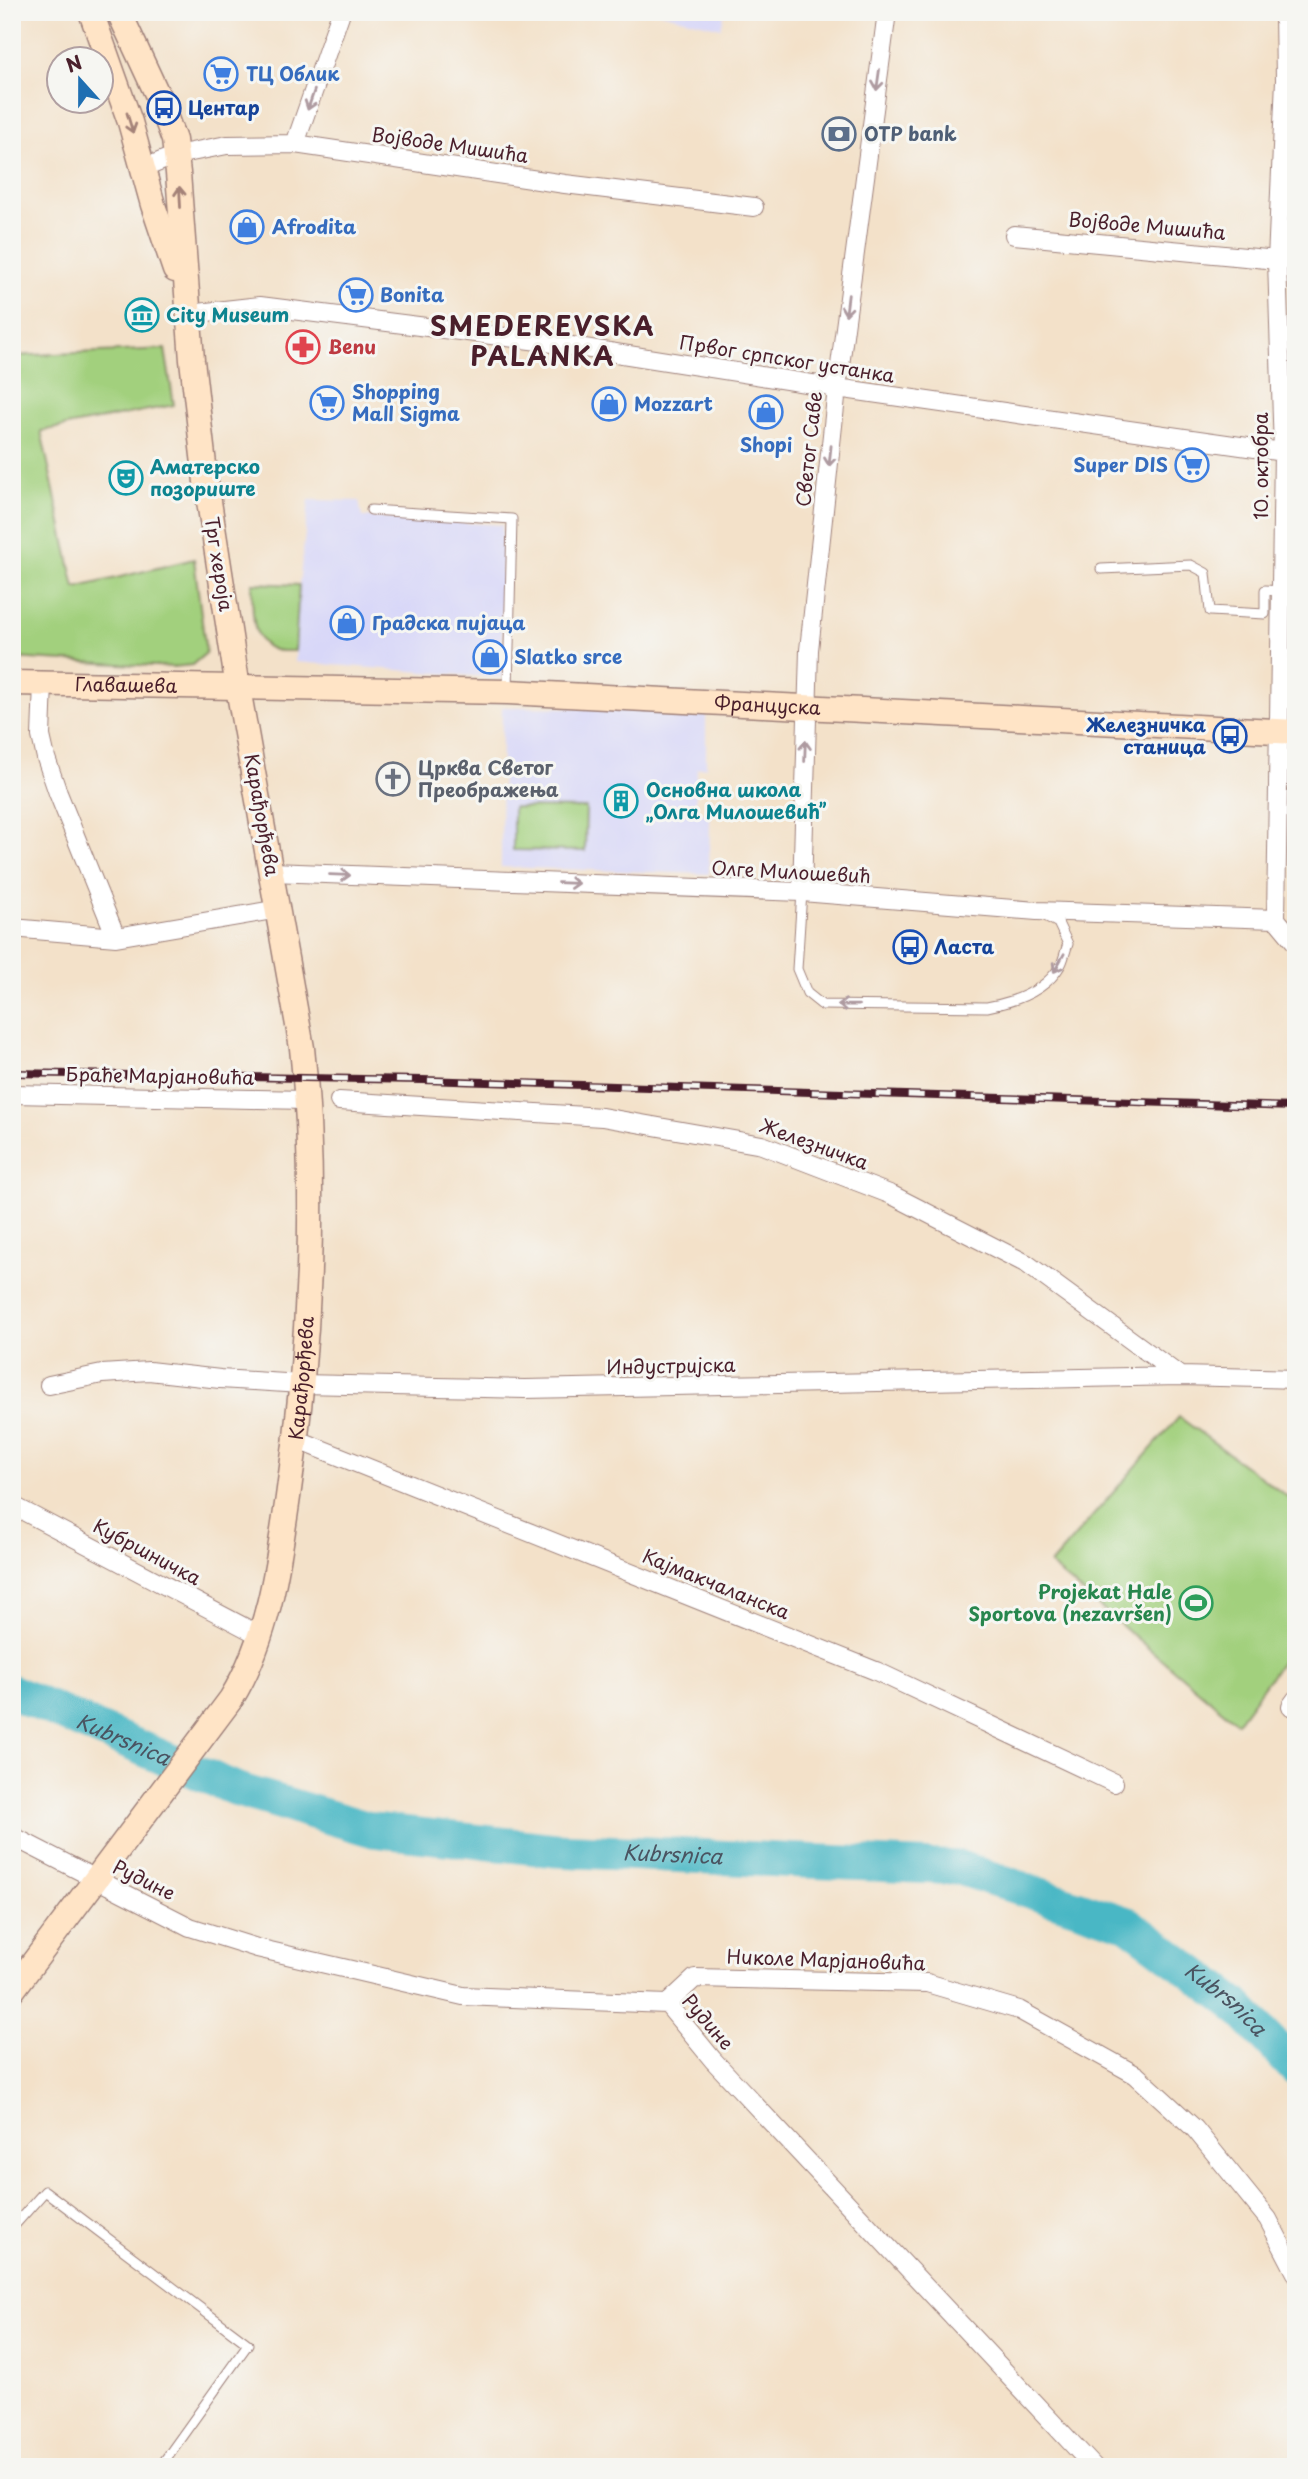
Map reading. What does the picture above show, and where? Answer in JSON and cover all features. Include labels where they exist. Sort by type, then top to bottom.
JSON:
[{"type":"main road","name":"Трг хероја","points":[[91,12],[130,122],[142,170],[189,314]]},
{"type":"main road","name":"Трг хероја","points":[[119,12],[166,117],[176,155],[192,360],[206,482],[238,688]]},
{"type":"main road","name":"Главашева","points":[[12,683],[238,688]]},
{"type":"main road","name":"Француска","points":[[238,688],[508,692],[1288,732]]},
{"type":"main road","name":"Карађорђева","points":[[12,1991],[230,1699],[250,1665],[261,1636],[284,1528],[296,1439],[307,1295],[309,1199],[306,1100],[302,1048],[238,688]]},
{"type":"street","points":[[295,144],[341,12]]},
{"type":"street","name":"Светог Саве","points":[[802,892],[809,650],[837,388],[887,12]]},
{"type":"street","name":"10. октобра","points":[[1276,919],[1288,732],[1282,591],[1289,450],[1277,260],[1290,80],[1284,12]]},
{"type":"street","name":"Војводе Мишића","points":[[142,170],[176,155],[226,145],[295,144],[565,184],[754,207]]},
{"type":"street","name":"Војводе Мишића","points":[[1014,235],[1277,260]]},
{"type":"street","name":"Првог српског устанка","points":[[189,314],[260,306],[546,342],[837,388],[1289,450]]},
{"type":"street","points":[[43,683],[40,736],[46,758],[116,937]]},
{"type":"street","name":"Олге Милошевић","points":[[272,872],[802,892],[1037,911],[1276,919]]},
{"type":"street","points":[[12,928],[116,937],[279,909]]},
{"type":"street","points":[[1276,919],[1296,943]]},
{"type":"street","name":"Браће Марјановића","points":[[12,1094],[306,1100]]},
{"type":"street","name":"Железничка","points":[[339,1101],[602,1117],[762,1145],[892,1195],[1027,1264],[1180,1376]]},
{"type":"street","name":"Индустријска","points":[[49,1385],[102,1374],[149,1371],[301,1384],[525,1389],[1180,1376],[1296,1379]]},
{"type":"street","name":"Кајмакчаланска","points":[[296,1439],[876,1671],[1114,1783]]},
{"type":"street","name":"Кубршничка","points":[[12,1505],[261,1636]]},
{"type":"street","name":"Рудине","points":[[12,1836],[99,1875],[190,1927],[257,1948],[463,1996],[667,2004],[713,2060],[1094,2467]]},
{"type":"street","name":"Николе Марјановића","points":[[667,2004],[695,1978],[709,1978],[927,1983],[1019,2010],[1136,2075],[1195,2129],[1268,2219],[1296,2273]]},
{"type":"lane","points":[[371,510],[512,519],[508,692]]},
{"type":"lane","points":[[1101,569],[1191,565],[1206,573],[1210,611],[1265,614],[1265,590],[1282,591]]},
{"type":"lane","points":[[802,892],[797,969],[807,993],[822,1005],[987,1007],[1013,1002],[1039,988],[1060,967],[1068,944],[1058,923],[1037,911]]},
{"type":"lane","points":[[12,2228],[45,2191],[248,2344],[160,2467]]},
{"type":"shaded area","points":[[657,12],[725,12],[721,28]]},
{"type":"shaded area","points":[[309,500],[359,501],[362,517],[502,525],[502,678],[295,662],[299,585]]},
{"type":"shaded area","points":[[502,707],[706,709],[706,767],[697,768],[695,813],[710,814],[709,874],[501,867]]},
{"type":"green space","points":[[165,349],[174,405],[41,431],[75,588],[194,559],[206,653],[192,665],[173,667],[12,658],[12,356]]},
{"type":"green space","points":[[252,583],[299,585],[295,651],[274,650],[259,638],[254,620]]},
{"type":"green space","points":[[513,807],[586,808],[585,851],[513,850]]},
{"type":"green space","name":"Projekat Hale Sportova (nezavršen)","points":[[1179,1417],[1296,1503],[1296,1642],[1237,1723],[1050,1565]]},
{"type":"waterway","name":"Kubrsnica","points":[[12,1692],[238,1790],[373,1830],[556,1850],[960,1868],[1128,1924],[1234,2003],[1296,2069]]},
{"type":"railway","points":[[12,1073],[423,1080],[1296,1107]]},
{"type":"place","name":"ТЦ Облик","points":[[221,74]]},
{"type":"place","name":"Центар","points":[[164,108]]},
{"type":"place","name":"OTP bank","points":[[839,134]]},
{"type":"place","name":"Afrodita","points":[[247,227]]},
{"type":"place","name":"Bonita","points":[[356,295]]},
{"type":"place","name":"City Museum","points":[[142,315]]},
{"type":"place","name":"Benu","points":[[303,347]]},
{"type":"place","name":"Shopping Mall Sigma","points":[[327,403]]},
{"type":"place","name":"Mozzart","points":[[609,404]]},
{"type":"place","name":"Shopi","points":[[766,412]]},
{"type":"place","name":"Super DIS","points":[[1192,465]]},
{"type":"place","name":"Аматерско позориште","points":[[126,478]]},
{"type":"place","name":"Градска пијаца","points":[[347,623]]},
{"type":"place","name":"Slatko srce","points":[[490,657]]},
{"type":"place","name":"Железничка станица","points":[[1230,736]]},
{"type":"place","name":"Црква Светог Преображења","points":[[393,779]]},
{"type":"place","name":"Основна школа „Олга Милошевић”","points":[[621,801]]},
{"type":"place","name":"Ласта","points":[[910,947]]},
{"type":"place","name":"Projekat Hale Sportova (nezavršen)","points":[[1196,1603]]},
{"type":"district","name":"SMEDEREVSKA PALANKA","points":[[543,342]]}]
